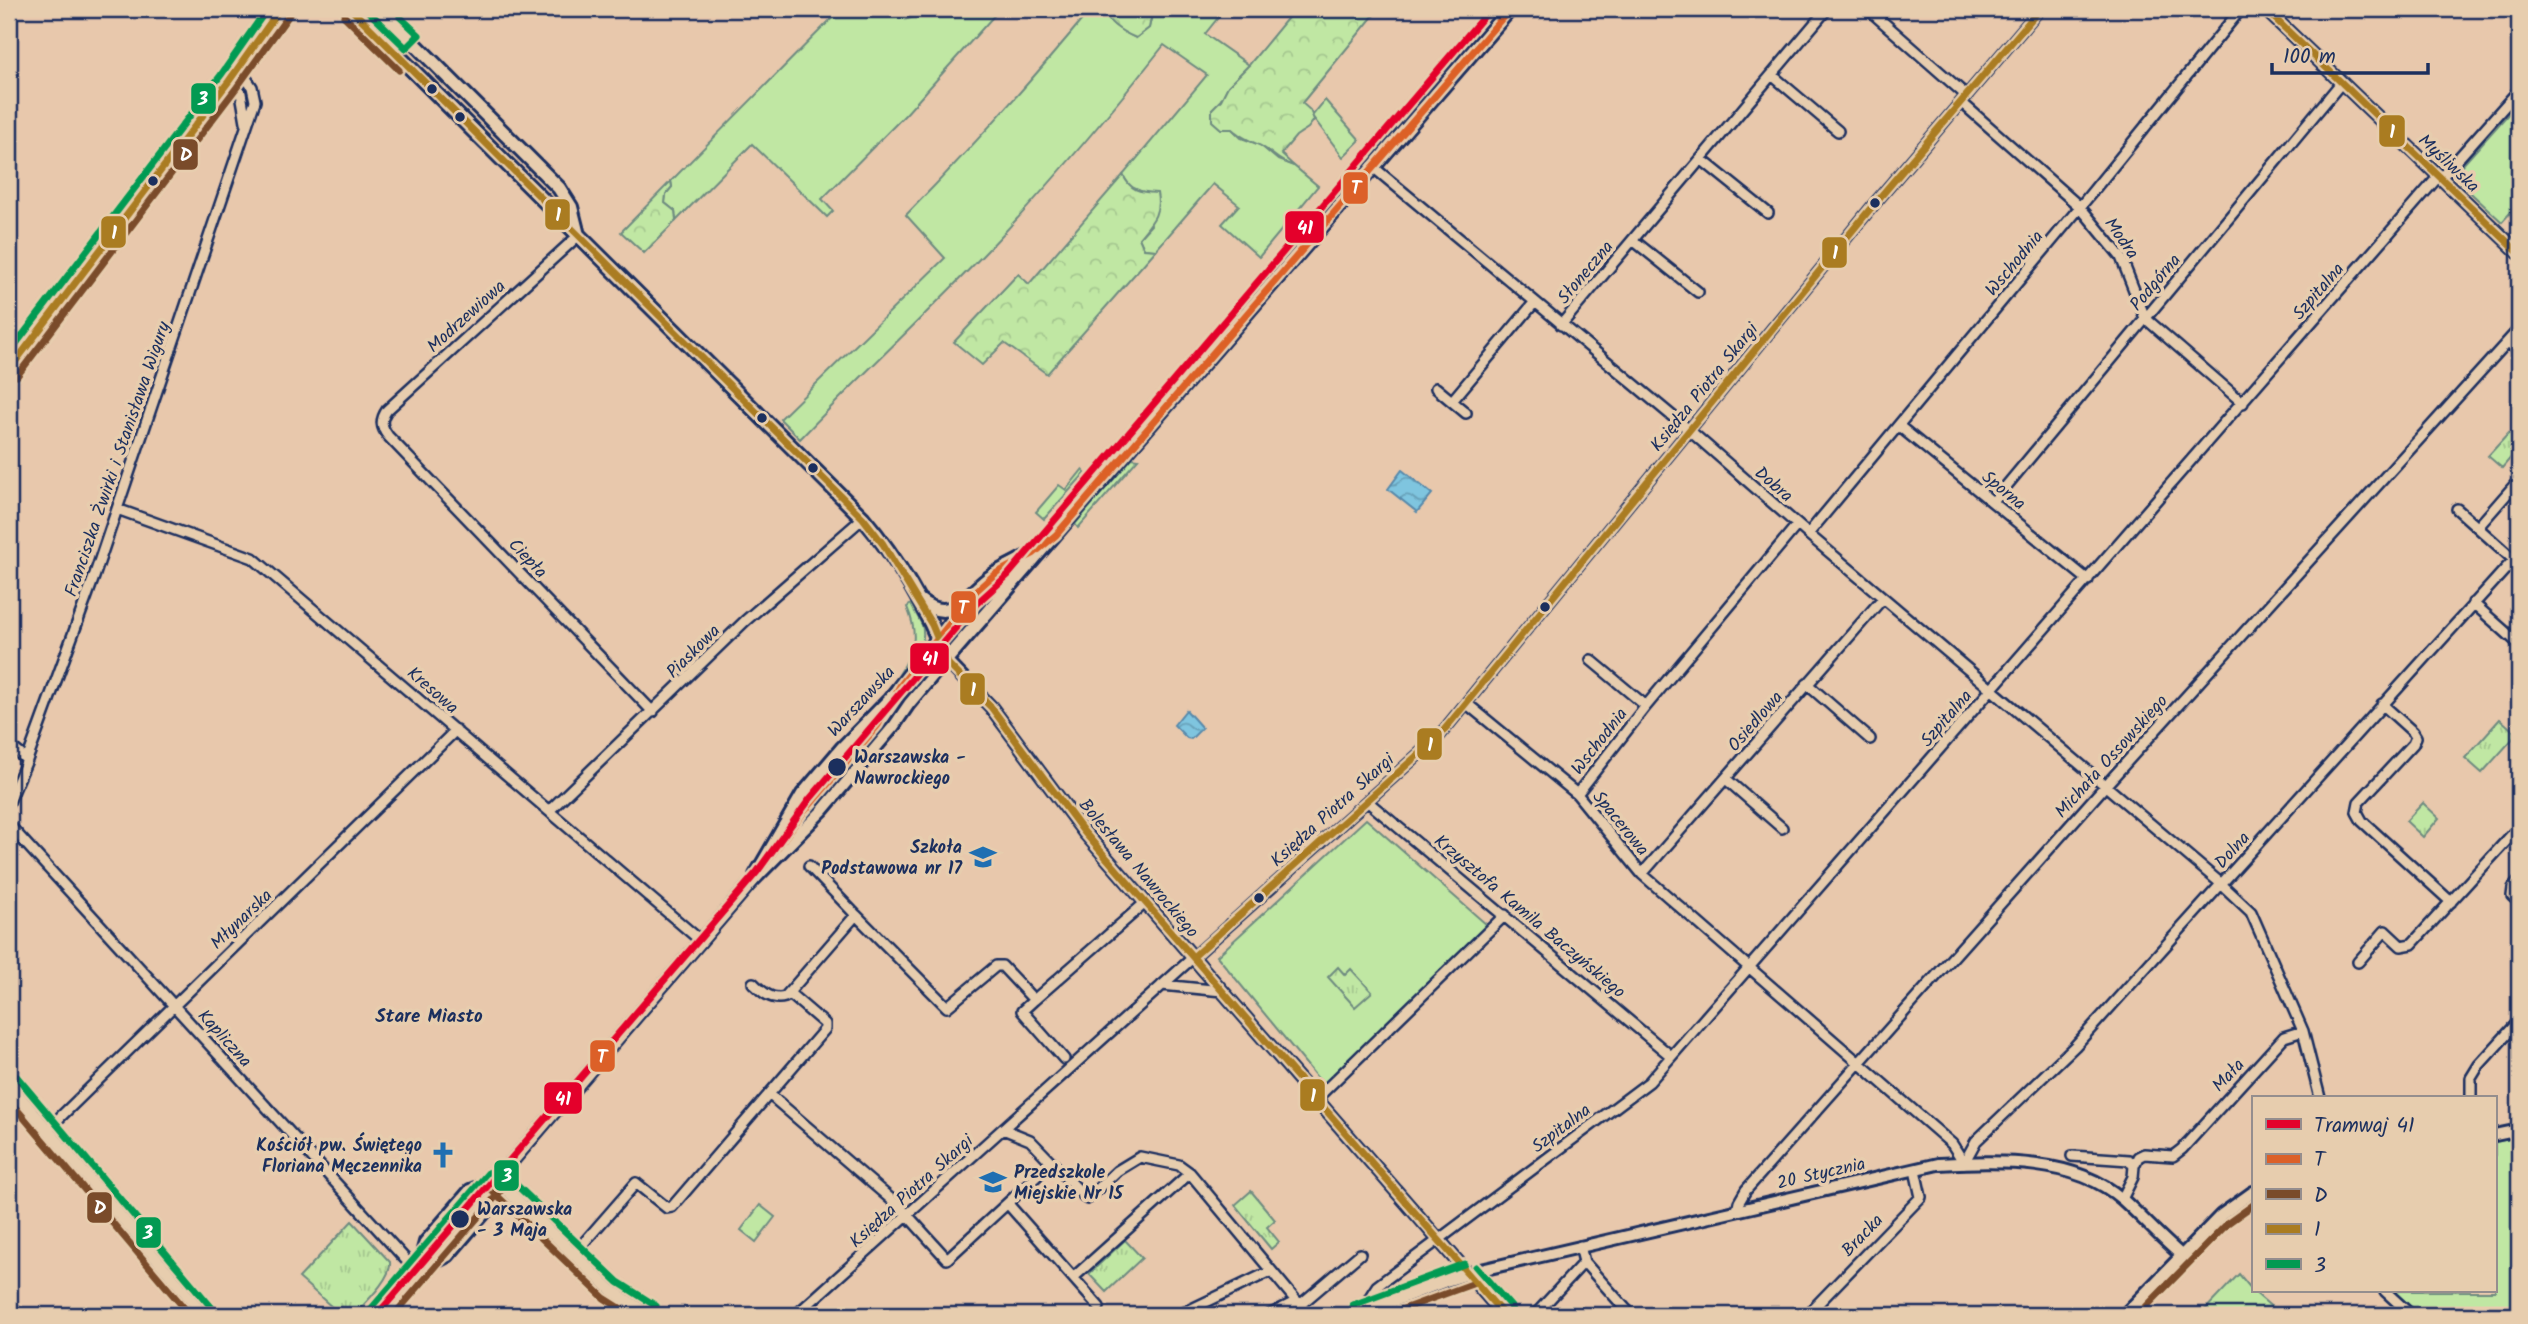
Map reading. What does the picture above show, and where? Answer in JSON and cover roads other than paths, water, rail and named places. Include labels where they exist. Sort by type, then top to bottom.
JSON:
[{"type":"main road","points":[[9,370],[239,68],[280,9]]},
{"type":"main road","points":[[351,9],[863,517],[915,597],[938,638],[946,660]]},
{"type":"main road","points":[[380,9],[559,188],[571,206],[579,235]]},
{"type":"main road","name":"Warszawska","points":[[946,660],[1510,9]]},
{"type":"main road","name":"Warszawska","points":[[969,598],[987,579],[1033,554],[1056,535]]},
{"type":"main road","points":[[915,597],[929,607],[940,610],[969,598]]},
{"type":"street","name":"Słoneczna","points":[[1561,326],[1827,9]]},
{"type":"street","name":"Modra","points":[[1868,9],[2080,207],[2121,257],[2145,318],[2243,403]]},
{"type":"street","name":"Księdza Piotra Skargi","points":[[796,1315],[1440,735],[1881,194],[2040,9]]},
{"type":"street","name":"Wschodnia","points":[[1808,534],[2241,9]]},
{"type":"street","name":"Myśliwska","points":[[2265,9],[2519,253]]},
{"type":"street","name":"Franciszka Żwirki i Stanisława Wigury","points":[[9,802],[94,577],[255,95],[248,78],[239,68]]},
{"type":"street","points":[[1772,75],[1838,131]]},
{"type":"street","points":[[229,81],[241,93],[246,123]]},
{"type":"street","name":"Podgórna","points":[[1993,502],[2341,83]]},
{"type":"street","name":"Szpitalna","points":[[1358,1315],[1377,1286],[1648,1082],[2519,90]]},
{"type":"street","points":[[1701,159],[1768,213]]},
{"type":"street","name":"Dobra","points":[[1373,166],[1561,326],[1689,430],[1797,525],[2222,885]]},
{"type":"street","name":"Modrzewiowa","points":[[382,425],[383,415],[387,410],[579,235]]},
{"type":"street","name":"Słoneczna","points":[[1633,240],[1698,292]]},
{"type":"street","points":[[1452,401],[1534,303]]},
{"type":"street","name":"Michała Ossowskiego","points":[[1737,1210],[1746,1190],[2105,786],[2519,329]]},
{"type":"street","points":[[2508,342],[2519,352]]},
{"type":"street","points":[[1436,388],[1465,413]]},
{"type":"street","name":"Ciepła","points":[[382,425],[388,436],[653,712]]},
{"type":"street","name":"Sporna","points":[[1899,425],[2088,580]]},
{"type":"street","points":[[2478,527],[2519,480]]},
{"type":"street","name":"Kresowa","points":[[117,509],[253,558],[701,941]]},
{"type":"street","points":[[2457,509],[2516,557]]},
{"type":"street","name":"Piaskowa","points":[[548,811],[745,621],[863,517]]},
{"type":"street","name":"Wschodnia","points":[[1577,794],[1646,706],[1797,525]]},
{"type":"street","name":"Dolna","points":[[1964,1163],[1976,1142],[2075,1046],[2516,557]]},
{"type":"street","name":"Warszawska","points":[[748,886],[802,794],[842,747],[881,708],[969,598]]},
{"type":"street","name":"Osiedlowa","points":[[1642,874],[1883,598]]},
{"type":"street","points":[[2473,603],[2519,644]]},
{"type":"street","name":"Warszawska","points":[[380,1315],[417,1272],[448,1256],[486,1212],[496,1180],[748,886],[822,811],[946,660]]},
{"type":"street","name":"Bolesława Nawrockiego","points":[[946,660],[990,707],[1084,832],[1504,1315]]},
{"type":"street","name":"Wschodnia","points":[[1591,660],[1646,706]]},
{"type":"street","name":"Osiedlowa","points":[[1807,684],[1870,739]]},
{"type":"street","name":"Spacerowa","points":[[1466,703],[1577,794],[1642,874],[1952,1144],[1964,1163]]},
{"type":"street","points":[[2382,704],[2416,737],[2413,744],[2359,802],[2357,812],[2362,821],[2451,902]]},
{"type":"street","name":"Młynarska","points":[[47,1130],[456,730]]},
{"type":"street","points":[[9,745],[26,760]]},
{"type":"street","points":[[1726,779],[1782,828]]},
{"type":"street","name":"Krzysztofa Kamila Baczyńskiego","points":[[1367,801],[1671,1056]]},
{"type":"street","name":"Kapliczna","points":[[9,825],[417,1272]]},
{"type":"street","points":[[2358,962],[2385,931],[2401,946],[2412,944],[2518,833]]},
{"type":"street","points":[[809,866],[947,1007],[999,964],[1034,1000]]},
{"type":"street","points":[[2519,881],[2513,888],[2512,895],[2519,902]]},
{"type":"street","points":[[2222,885],[2251,912],[2303,1031],[2319,1096]]},
{"type":"street","points":[[1064,1059],[1022,1011],[1145,903]]},
{"type":"street","points":[[753,983],[766,994],[779,998],[789,993],[856,915]]},
{"type":"street","points":[[1316,1099],[1505,915]]},
{"type":"street","points":[[1162,985],[1222,991]]},
{"type":"street","points":[[574,1254],[636,1183],[667,1208],[672,1207],[826,1026],[789,993]]},
{"type":"street","points":[[2471,1096],[2471,1079],[2479,1065],[2519,1021]]},
{"type":"street","name":"Mała","points":[[2134,1166],[2138,1157],[2144,1154],[2173,1156],[2182,1149],[2284,1037],[2303,1031]]},
{"type":"street","points":[[9,1084],[204,1315]]},
{"type":"street","points":[[769,1094],[907,1215],[947,1259],[1052,1162]]},
{"type":"street","points":[[1003,1129],[1030,1140],[1087,1199],[1117,1171],[1140,1157],[1179,1165],[1190,1173],[1308,1315]]},
{"type":"street","points":[[2496,1135],[2519,1130]]},
{"type":"street","points":[[2072,1156],[2129,1160],[2134,1166],[2133,1177],[2122,1199]]},
{"type":"street","name":"20 Stycznia","points":[[1358,1315],[1468,1274],[1938,1164],[2043,1166],[2073,1172],[2096,1181],[2122,1199],[2181,1255]]},
{"type":"street","name":"Bracka","points":[[1807,1315],[1921,1197],[1915,1170]]},
{"type":"street","points":[[1074,1276],[1190,1173]]},
{"type":"street","points":[[496,1180],[611,1290],[650,1315]]},
{"type":"street","name":"Warszawska","points":[[417,1272],[425,1242],[445,1218],[470,1190],[496,1180]]},
{"type":"street","points":[[2124,1315],[2221,1215],[2252,1193]]},
{"type":"street","points":[[1008,1204],[1099,1307]]},
{"type":"street","points":[[1580,1246],[1584,1262],[1631,1315]]},
{"type":"street","points":[[1269,1315],[1298,1303],[1360,1254]]},
{"type":"street","points":[[1535,1315],[1584,1262]]},
{"type":"street","points":[[1179,1315],[1271,1271]]},
{"type":"street","points":[[2386,1292],[2411,1315]]},
{"type":"water","points":[[1402,470],[1432,494],[1417,512],[1388,489]]},
{"type":"water","points":[[1186,710],[1202,728],[1191,739],[1174,725]]},
{"type":"tram line","name":"41","points":[[377,1315],[757,872],[809,800],[976,604],[1008,575],[1490,9]]},
{"type":"place","name":"Warszawska - Nawrockiego","points":[[837,767]]},
{"type":"place","name":"Szkoła Podstawowa nr 17","points":[[983,857]]},
{"type":"place","name":"Kościół pw. Świętego Floriana Męczennika","points":[[443,1155]]},
{"type":"place","name":"Przedszkole Miejskie Nr 15","points":[[993,1182]]},
{"type":"place","name":"Warszawska - 3 Maja","points":[[460,1219]]},
{"type":"district","name":"Stare Miasto","points":[[429,1015]]}]
